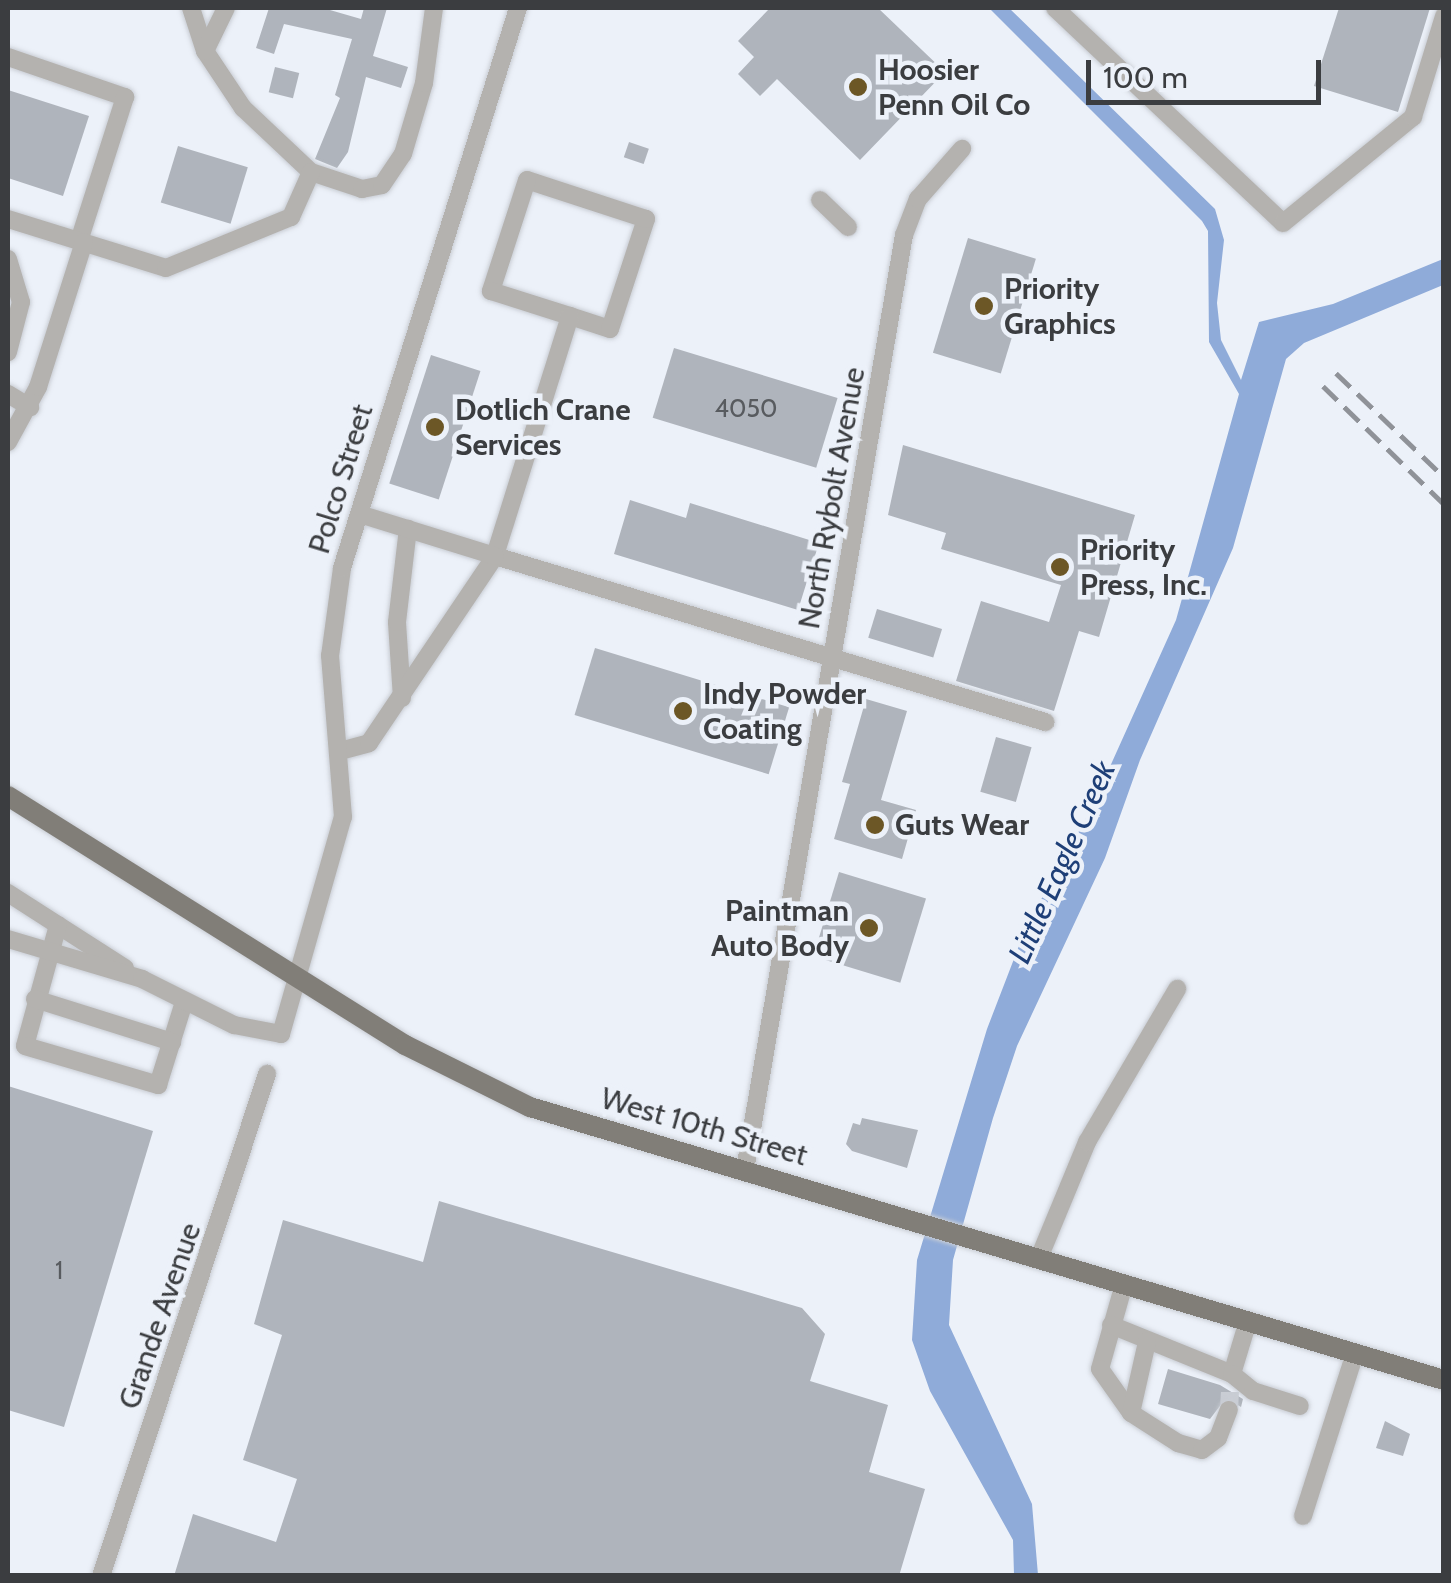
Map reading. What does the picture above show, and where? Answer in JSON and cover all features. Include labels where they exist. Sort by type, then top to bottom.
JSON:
[{"type":"main road","name":"West 10th Street","points":[[8,796],[295,978],[474,1084],[745,1170],[1444,1380]]},
{"type":"street","points":[[191,8],[205,51],[242,108],[310,172],[362,189],[382,186],[394,173],[424,83],[434,8]]},
{"type":"street","points":[[205,51],[226,8]]},
{"type":"street","name":"Polco Street","points":[[184,1002],[234,1025],[281,1034],[341,831],[340,750],[330,641],[359,514],[518,8]]},
{"type":"street","points":[[1055,8],[1283,223],[1412,117],[1444,16]]},
{"type":"street","points":[[8,57],[125,97],[30,407],[8,442]]},
{"type":"street","name":"North Rybolt Avenue","points":[[745,1170],[904,235],[918,200],[962,149]]},
{"type":"street","points":[[8,218],[166,268],[291,217],[310,172]]},
{"type":"street","points":[[527,180],[646,219],[610,330],[570,316],[491,291],[527,180]]},
{"type":"street","points":[[820,200],[848,228]]},
{"type":"street","points":[[8,259],[22,302],[8,352]]},
{"type":"street","points":[[340,750],[369,743],[496,556],[570,316]]},
{"type":"street","points":[[8,394],[30,407]]},
{"type":"street","points":[[359,514],[1046,722]]},
{"type":"street","points":[[402,698],[397,622],[408,529]]},
{"type":"street","points":[[8,893],[184,1002],[154,1086],[25,1046],[58,925]]},
{"type":"street","points":[[8,939],[142,979]]},
{"type":"street","points":[[1038,1258],[1087,1142],[1177,990]]},
{"type":"street","points":[[35,998],[172,1042]]},
{"type":"street","name":"Grande Avenue","points":[[102,1576],[267,1074]]},
{"type":"street","points":[[1124,1284],[1100,1369],[1131,1413],[1178,1443],[1202,1450],[1218,1438],[1229,1410]]},
{"type":"street","points":[[1231,1382],[1248,1321]]},
{"type":"street","points":[[1111,1325],[1147,1342],[1172,1346],[1231,1382],[1300,1406]]},
{"type":"street","points":[[1131,1413],[1147,1342]]},
{"type":"street","points":[[1302,1516],[1355,1353]]},
{"type":"water","name":"Little Eagle Creek","points":[[989,8],[1009,8],[1215,209],[1224,240],[1217,303],[1221,340],[1241,380],[1259,322],[1333,304],[1443,259],[1443,285],[1304,343],[1286,359],[1233,548],[1140,760],[1105,858],[1017,1046],[993,1118],[953,1260],[949,1325],[1032,1504],[1038,1575],[1014,1575],[1013,1540],[930,1391],[912,1340],[917,1260],[987,1029],[1027,925],[1090,811],[1176,620],[1239,394],[1209,342],[1208,231],[1202,221]]},
{"type":"building","points":[[269,8],[323,8],[361,19],[364,8],[387,8],[373,56],[408,67],[401,88],[366,77],[348,152],[337,168],[315,159],[340,98],[335,95],[352,39],[284,24],[274,54],[256,48]]},
{"type":"building","name":"Hoosier Penn Oil Co","points":[[770,8],[878,8],[945,72],[860,160],[777,79],[760,96],[738,74],[754,57],[738,41]]},
{"type":"building","points":[[1339,8],[1430,8],[1398,112],[1314,86]]},
{"type":"building","points":[[275,67],[299,73],[293,98],[269,92]]},
{"type":"building","points":[[8,90],[89,116],[63,196],[8,178]]},
{"type":"building","points":[[629,142],[649,149],[644,164],[624,157]]},
{"type":"building","points":[[178,146],[248,167],[231,224],[161,202]]},
{"type":"building","name":"Priority Graphics","points":[[968,238],[1036,259],[1001,374],[933,353]]},
{"type":"building","points":[[674,348],[838,398],[816,468],[653,418]]},
{"type":"building","name":"Dotlich Crane Services","points":[[431,355],[480,371],[439,499],[389,483]]},
{"type":"building","name":"Priority Press, Inc.","points":[[903,445],[1135,515],[1099,637],[1079,631],[1054,711],[956,681],[981,601],[1049,622],[1061,585],[941,549],[946,533],[888,515]]},
{"type":"building","points":[[630,500],[686,518],[690,503],[819,543],[798,610],[614,554]]},
{"type":"building","points":[[877,609],[942,629],[933,658],[868,638]]},
{"type":"building","name":"Indy Powder Coating","points":[[595,648],[789,707],[769,774],[575,715]]},
{"type":"building","points":[[866,699],[907,711],[881,800],[916,810],[902,859],[834,839],[850,784],[842,782]]},
{"type":"building","points":[[996,737],[1032,747],[1016,802],[980,792]]},
{"type":"building","name":"Paintman Auto Body","points":[[839,872],[926,899],[900,983],[813,956]]},
{"type":"building","points":[[8,1086],[153,1131],[64,1427],[8,1410]]},
{"type":"building","points":[[862,1118],[918,1130],[907,1168],[852,1151],[846,1144],[853,1123],[860,1125]]},
{"type":"building","points":[[439,1201],[802,1308],[825,1334],[810,1381],[888,1405],[869,1472],[925,1489],[899,1576],[174,1576],[193,1514],[276,1542],[297,1479],[243,1460],[282,1335],[254,1324],[283,1220],[423,1262]]},
{"type":"building","points":[[1168,1369],[1220,1385],[1243,1399],[1241,1407],[1226,1398],[1210,1419],[1158,1404]]},
{"type":"building","points":[[1385,1421],[1410,1434],[1403,1456],[1376,1448]]},
{"type":"tunnel","points":[[1229,1410],[1230,1390]]},
{"type":"railway","points":[[1336,373],[1444,477]]},
{"type":"railway","points":[[1323,386],[1444,504]]},
{"type":"place","name":"Hoosier Penn Oil Co","points":[[858,87]]},
{"type":"place","name":"Priority Graphics","points":[[984,306]]},
{"type":"place","name":"Dotlich Crane Services","points":[[435,427]]},
{"type":"place","name":"Priority Press, Inc.","points":[[1060,567]]},
{"type":"place","name":"Indy Powder Coating","points":[[683,711]]},
{"type":"place","name":"Guts Wear","points":[[875,825]]},
{"type":"place","name":"Paintman Auto Body","points":[[869,928]]}]
